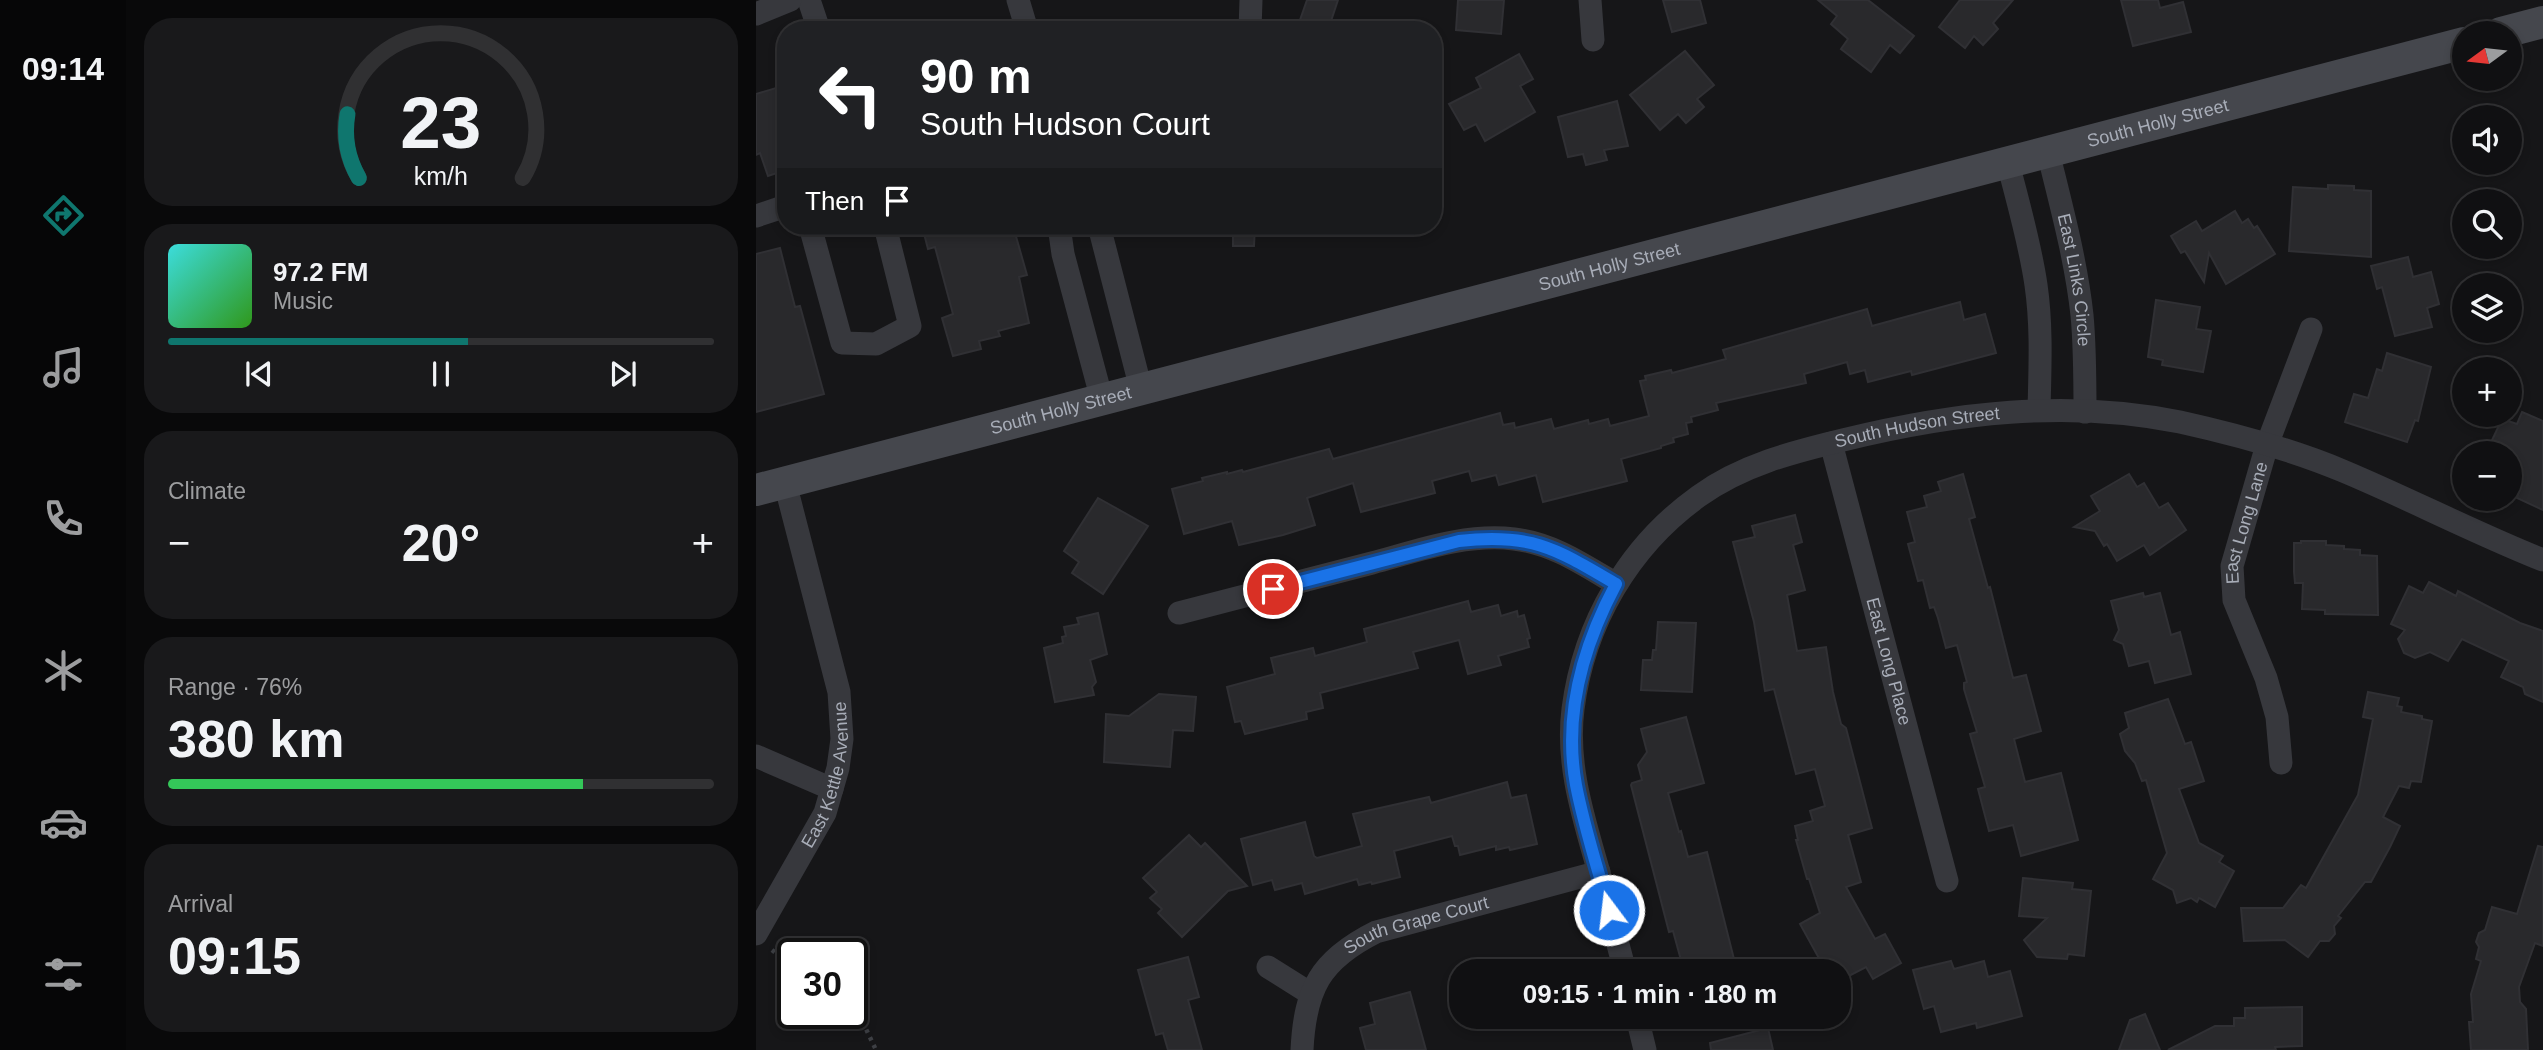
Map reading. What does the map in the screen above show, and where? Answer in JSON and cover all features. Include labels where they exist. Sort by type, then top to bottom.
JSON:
[{"type":"main road","points":[[2522,28],[2543,22]]},
{"type":"main road","name":"South Holly Street","points":[[771,486],[2452,46]]},
{"type":"street","points":[[756,14],[790,0]]},
{"type":"street","points":[[808,0],[816,21]]},
{"type":"street","points":[[1018,0],[1024,21]]},
{"type":"street","points":[[1250,21],[1251,0]]},
{"type":"street","points":[[1590,0],[1593,40]]},
{"type":"street","name":"East Links Circle","points":[[2048,152],[2065,219],[2081,313],[2085,412]]},
{"type":"street","name":"East Links Circle","points":[[2008,163],[2036,286],[2040,337],[2039,410]]},
{"type":"street","points":[[756,216],[777,209]]},
{"type":"street","points":[[812,235],[842,343],[876,344],[910,326],[887,235]]},
{"type":"street","points":[[1060,235],[1102,400]]},
{"type":"street","points":[[1101,235],[1141,389]]},
{"type":"street","points":[[2267,445],[2311,329]]},
{"type":"street","name":"South Hudson Street","points":[[1616,584],[1634,556],[1700,495],[1752,467],[1831,443],[1922,422],[2039,410],[2177,422],[2267,445],[2340,470],[2543,560]]},
{"type":"street","name":"East Long Place","points":[[1831,443],[1947,881]]},
{"type":"street","name":"East Long Lane","points":[[2267,445],[2232,566],[2232,583],[2234,600],[2266,678],[2277,717],[2281,763]]},
{"type":"street","name":"East Kettle Avenue","points":[[756,934],[825,813],[842,739],[839,692],[771,486]]},
{"type":"street","points":[[1179,613],[1412,552],[1486,538],[1514,538],[1562,552],[1616,584],[1588,643],[1573,711],[1572,746],[1576,784],[1622,959]]},
{"type":"street","points":[[756,756],[832,789]]},
{"type":"street","name":"South Grape Court","points":[[1302,1050],[1304,1017],[1321,974],[1355,943],[1376,932],[1598,872]]},
{"type":"street","points":[[1268,967],[1311,995]]},
{"type":"street","points":[[1640,1029],[1646,1050]]},
{"type":"path","points":[[866,1029],[876,1050]]},
{"type":"building","points":[[1307,0],[1338,0],[1331,21],[1300,21]]},
{"type":"building","points":[[1458,0],[1504,0],[1501,34],[1456,30]]},
{"type":"building","points":[[1663,0],[1700,0],[1706,23],[1672,32]]},
{"type":"building","points":[[1818,0],[1868,0],[1914,36],[1900,53],[1890,45],[1871,72],[1841,49],[1848,39],[1831,24],[1837,16]]},
{"type":"building","points":[[1960,0],[2013,0],[1993,23],[1998,29],[1983,45],[1974,36],[1965,48],[1939,27]]},
{"type":"building","points":[[2121,0],[2158,0],[2160,8],[2183,2],[2191,32],[2133,46]]},
{"type":"building","points":[[1685,51],[1714,85],[1697,99],[1704,107],[1686,123],[1678,114],[1660,130],[1630,95]]},
{"type":"building","points":[[1519,54],[1533,79],[1520,86],[1535,112],[1485,141],[1476,124],[1464,130],[1449,104],[1481,88],[1476,78]]},
{"type":"building","points":[[777,88],[777,173],[768,176],[760,153],[756,155],[756,94]]},
{"type":"building","points":[[1617,101],[1628,146],[1604,150],[1607,160],[1586,165],[1583,154],[1568,157],[1558,117]]},
{"type":"building","points":[[2328,185],[2354,186],[2354,190],[2371,191],[2371,257],[2289,251],[2293,187],[2328,189]]},
{"type":"building","points":[[2235,211],[2242,223],[2248,219],[2254,228],[2257,226],[2275,254],[2226,284],[2209,253],[2204,282],[2185,251],[2181,253],[2171,236],[2196,221],[2202,231]]},
{"type":"building","points":[[924,235],[1016,235],[1027,275],[1019,277],[1029,323],[998,331],[1000,336],[979,341],[981,349],[953,356],[942,318],[953,314],[935,247],[928,249]]},
{"type":"building","points":[[1233,235],[1255,235],[1254,246],[1233,246]]},
{"type":"building","points":[[780,248],[795,307],[800,306],[824,394],[756,412],[756,254]]},
{"type":"building","points":[[2408,257],[2413,277],[2431,272],[2439,304],[2427,308],[2432,327],[2395,336],[2382,287],[2377,289],[2371,266]]},
{"type":"building","points":[[2156,300],[2200,307],[2196,329],[2211,331],[2203,372],[2162,365],[2163,360],[2148,357]]},
{"type":"building","points":[[1960,302],[1964,320],[1985,314],[1996,353],[1912,375],[1911,371],[1868,382],[1865,370],[1850,374],[1847,362],[1804,374],[1806,383],[1716,403],[1718,410],[1691,417],[1692,422],[1686,423],[1688,434],[1673,438],[1674,442],[1661,448],[1621,459],[1627,481],[1543,502],[1536,475],[1499,485],[1496,475],[1472,481],[1469,471],[1432,481],[1435,493],[1361,512],[1353,483],[1307,498],[1315,525],[1283,535],[1239,545],[1232,521],[1184,534],[1172,489],[1203,481],[1202,478],[1227,472],[1243,472],[1329,449],[1333,459],[1500,413],[1503,425],[1514,423],[1515,428],[1551,419],[1554,429],[1588,420],[1589,424],[1608,419],[1610,426],[1649,416],[1640,381],[1646,380],[1645,376],[1671,370],[1672,373],[1726,359],[1723,350],[1867,309],[1872,326]]},
{"type":"building","points":[[2387,353],[2431,367],[2418,421],[2415,420],[2407,442],[2345,422],[2354,394],[2368,398],[2377,369],[2382,371]]},
{"type":"building","points":[[2522,412],[2543,421],[2543,510],[2522,500],[2522,441],[2492,441],[2498,427],[2522,427]]},
{"type":"building","points":[[1963,474],[1975,517],[1969,519],[1988,588],[1990,587],[2013,678],[2026,675],[2041,731],[2014,739],[2025,782],[2061,773],[2078,840],[2021,856],[2013,825],[1989,831],[1978,789],[1985,787],[1970,734],[1977,732],[1964,689],[1964,683],[1967,682],[1957,645],[1946,648],[1934,607],[1930,608],[1923,580],[1918,581],[1908,544],[1915,542],[1907,512],[1927,507],[1924,496],[1941,491],[1938,482]]},
{"type":"building","points":[[2129,474],[2137,487],[2144,483],[2159,508],[2168,503],[2186,530],[2150,555],[2144,545],[2117,561],[2095,531],[2074,527],[2100,511],[2091,496]]},
{"type":"building","points":[[1098,498],[1148,526],[1103,594],[1072,573],[1079,562],[1064,551]]},
{"type":"building","points":[[1795,515],[1802,542],[1793,545],[1805,590],[1787,595],[1797,651],[1826,647],[1841,724],[1846,728],[1872,828],[1848,835],[1861,882],[1846,887],[1875,939],[1885,934],[1901,963],[1873,979],[1866,967],[1851,975],[1851,959],[1819,959],[1800,924],[1820,913],[1807,879],[1796,840],[1795,826],[1813,821],[1810,811],[1825,806],[1815,769],[1796,774],[1774,689],[1765,691],[1754,622],[1733,542],[1755,537],[1752,526]]},
{"type":"building","points":[[2326,541],[2326,545],[2360,550],[2360,555],[2377,556],[2378,615],[2325,614],[2325,610],[2302,609],[2303,583],[2295,583],[2294,572],[2294,543]]},
{"type":"building","points":[[2429,582],[2456,596],[2458,591],[2520,623],[2543,631],[2543,702],[2525,694],[2523,687],[2501,677],[2509,661],[2462,639],[2448,661],[2430,652],[2415,658],[2404,653],[2398,639],[2405,630],[2391,624],[2409,586],[2423,593]]},
{"type":"building","points":[[2143,593],[2144,597],[2160,593],[2171,635],[2180,632],[2191,674],[2155,683],[2149,661],[2129,666],[2123,644],[2114,640],[2119,630],[2111,601]]},
{"type":"building","points":[[1468,601],[1471,612],[1498,605],[1501,616],[1517,611],[1518,617],[1524,615],[1530,638],[1527,639],[1529,647],[1498,656],[1501,665],[1468,674],[1459,640],[1413,652],[1418,668],[1320,693],[1323,708],[1306,712],[1307,719],[1245,734],[1241,721],[1235,722],[1227,687],[1275,674],[1271,658],[1313,648],[1315,656],[1367,642],[1364,629]]},
{"type":"building","points":[[1098,613],[1107,654],[1090,660],[1096,682],[1092,687],[1094,695],[1055,702],[1044,648],[1063,643],[1062,637],[1066,636],[1064,627],[1079,624],[1077,618]]},
{"type":"building","points":[[1658,622],[1696,623],[1692,692],[1641,690],[1643,660],[1652,660],[1653,650],[1656,650]]},
{"type":"building","points":[[2368,692],[2399,698],[2397,706],[2402,707],[2401,712],[2432,721],[2421,782],[2411,781],[2409,788],[2399,786],[2383,817],[2400,826],[2390,847],[2371,882],[2365,882],[2338,916],[2341,918],[2334,926],[2335,934],[2329,941],[2320,941],[2308,957],[2285,940],[2244,941],[2241,908],[2283,908],[2301,885],[2306,888],[2358,795],[2373,719],[2363,717]]},
{"type":"building","points":[[1159,694],[1196,697],[1193,731],[1173,730],[1170,767],[1104,762],[1106,714],[1129,716]]},
{"type":"building","points":[[2168,699],[2185,744],[2191,742],[2204,781],[2179,789],[2199,843],[2223,856],[2219,862],[2234,871],[2215,907],[2199,898],[2197,902],[2191,898],[2177,903],[2173,890],[2153,879],[2167,853],[2146,780],[2142,781],[2135,763],[2125,751],[2120,734],[2129,728],[2125,713]]},
{"type":"building","points":[[1686,717],[1704,783],[1668,793],[1688,857],[1707,852],[1734,959],[1681,959],[1673,931],[1669,932],[1631,785],[1642,780],[1638,765],[1647,752],[1641,729]]},
{"type":"building","points":[[1507,782],[1511,798],[1526,795],[1537,844],[1510,850],[1509,847],[1496,850],[1496,846],[1460,855],[1452,836],[1394,851],[1400,877],[1372,884],[1359,885],[1357,879],[1305,894],[1302,883],[1275,890],[1272,880],[1253,885],[1241,839],[1305,822],[1314,856],[1317,858],[1362,846],[1353,814],[1429,797],[1431,803]]},
{"type":"building","points":[[1189,835],[1201,847],[1205,843],[1247,886],[1228,891],[1182,937],[1158,913],[1162,909],[1150,898],[1157,892],[1143,878]]},
{"type":"building","points":[[2538,846],[2543,847],[2543,946],[2535,943],[2519,987],[2520,1002],[2526,1009],[2528,1050],[2471,1050],[2471,994],[2481,961],[2476,959],[2479,947],[2476,942],[2479,933],[2485,930],[2492,907],[2517,914]]},
{"type":"building","points":[[2023,878],[2073,883],[2072,889],[2091,891],[2084,956],[2068,954],[2067,959],[2037,957],[2024,940],[2047,918],[2019,916]]},
{"type":"building","points":[[1188,957],[1199,997],[1188,1000],[1202,1050],[1168,1050],[1163,1033],[1156,1035],[1138,970]]},
{"type":"building","points":[[1951,961],[1954,969],[1984,961],[1988,977],[2010,971],[2022,1016],[1977,1028],[1976,1023],[1941,1032],[1934,1006],[1924,1009],[1913,970]]},
{"type":"building","points":[[1410,992],[1426,1050],[1366,1050],[1360,1028],[1375,1024],[1370,1003]]},
{"type":"building","points":[[2302,1007],[2302,1046],[2275,1047],[2276,1050],[2168,1050],[2215,1026],[2234,1026],[2234,1018],[2245,1018],[2245,1008]]},
{"type":"building","points":[[2145,1014],[2160,1050],[2119,1050],[2130,1020]]},
{"type":"building","points":[[1768,1029],[1773,1050],[1711,1050],[1710,1043]]},
{"type":"route","points":[[1273,589],[1412,552],[1486,538],[1514,538],[1562,552],[1616,584],[1588,643],[1578,677],[1572,746],[1584,822],[1609,910]]}]
